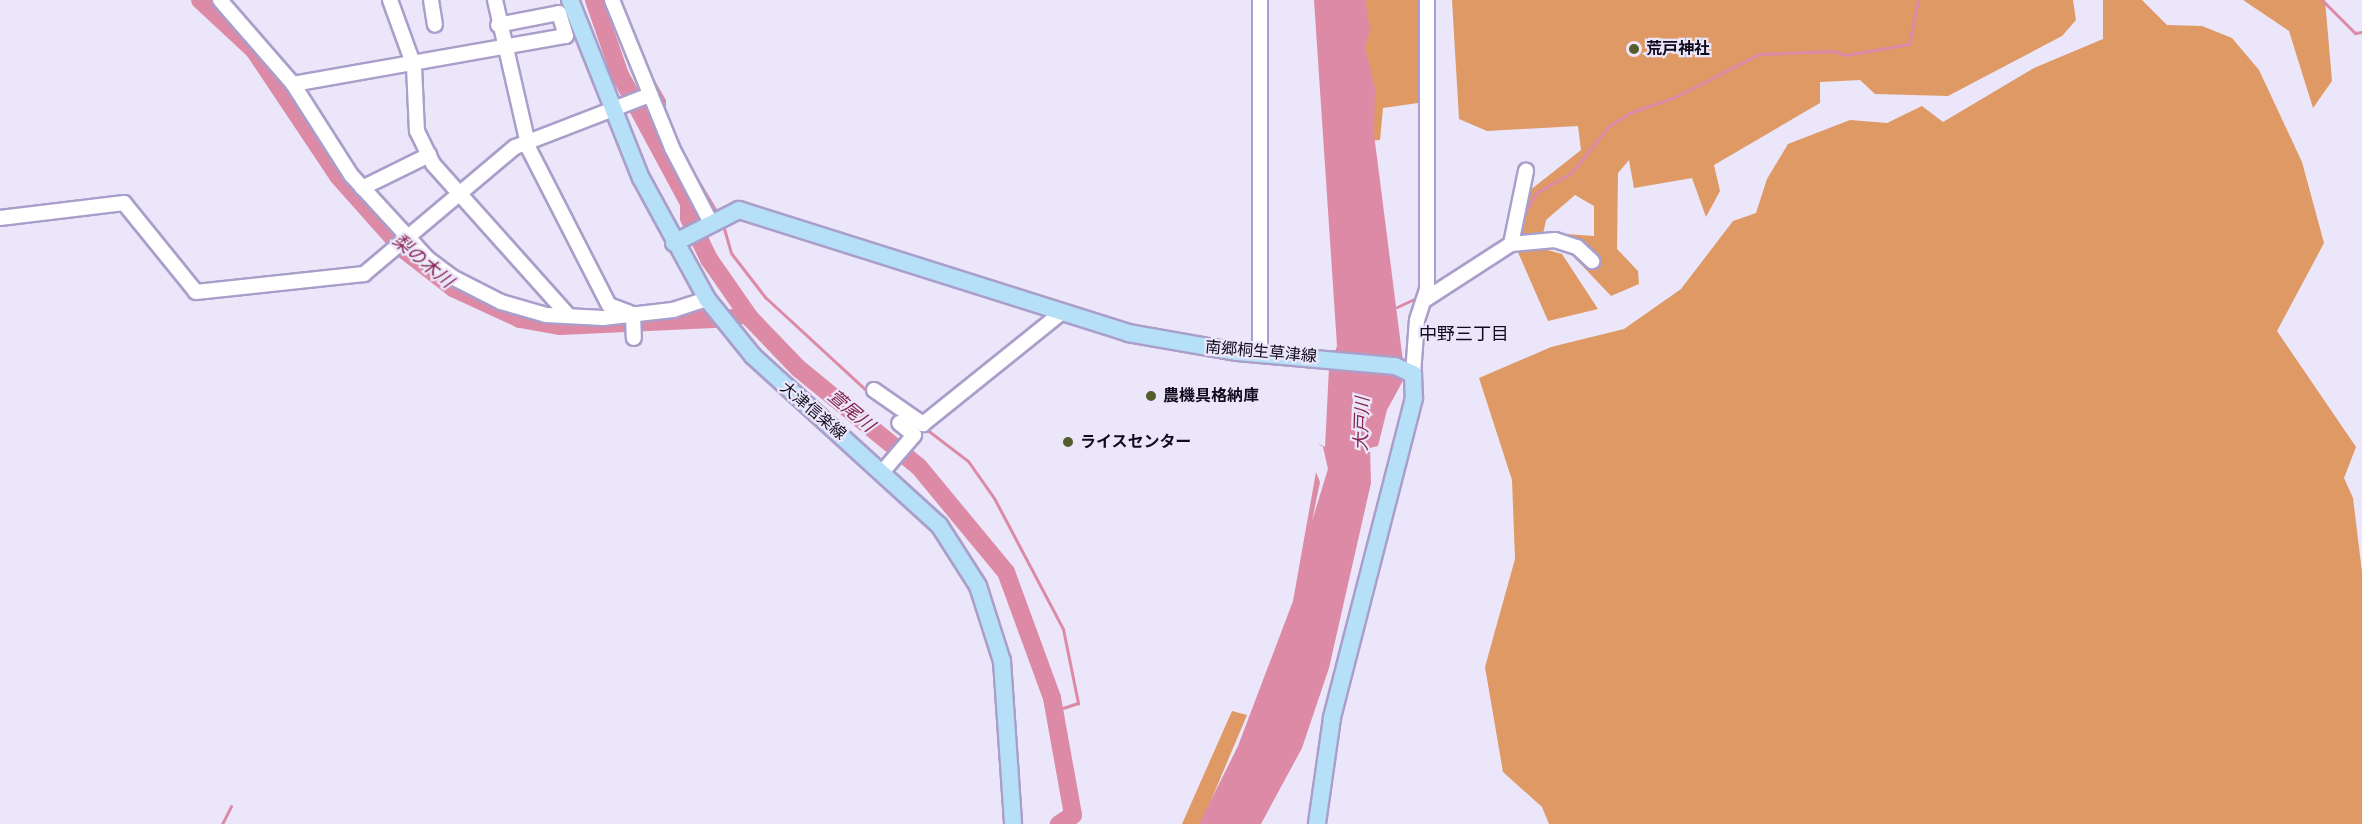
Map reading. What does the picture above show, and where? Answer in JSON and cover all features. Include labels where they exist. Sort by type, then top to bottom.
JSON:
[{"type":"main road","name":"大津信楽線","points":[[570,0],[570,24],[616,109],[676,242],[711,304],[730,329],[788,390],[888,467],[939,525],[978,586],[1002,661],[1013,824]]},
{"type":"main road","name":"南郷桐生草津線","points":[[676,242],[739,210],[762,214],[1061,313],[1180,345],[1260,350],[1410,372]]},
{"type":"main road","points":[[1317,824],[1332,718],[1414,398],[1410,372]]},
{"type":"street","points":[[220,0],[290,81],[362,188],[404,236],[427,258],[476,290],[517,308],[569,316],[632,314],[711,304]]},
{"type":"street","points":[[390,0],[414,66],[417,132],[429,155],[460,196],[569,316]]},
{"type":"street","points":[[431,0],[435,25]]},
{"type":"street","points":[[495,0],[501,47],[526,140],[593,279],[609,305],[632,314]]},
{"type":"street","points":[[612,0],[650,95],[710,224]]},
{"type":"street","points":[[1260,0],[1260,350]]},
{"type":"street","points":[[1410,372],[1417,320],[1426,294],[1427,0]]},
{"type":"street","points":[[290,81],[414,66],[566,36],[570,24],[559,14],[498,25]]},
{"type":"street","points":[[0,218],[124,203],[196,292],[364,274],[404,236],[460,196],[526,140],[650,95]]},
{"type":"street","points":[[362,188],[429,155]]},
{"type":"street","points":[[1511,244],[1526,171]]},
{"type":"street","points":[[1426,294],[1511,244],[1555,240],[1576,247],[1592,261]]},
{"type":"street","points":[[874,390],[923,424],[1061,313]]},
{"type":"street","points":[[632,314],[634,338]]},
{"type":"street","points":[[888,467],[914,435],[899,423]]},
{"type":"shaded area","points":[[1363,0],[1419,0],[1418,103],[1383,108],[1380,140],[1369,141]]},
{"type":"shaded area","points":[[1452,0],[2073,0],[2076,20],[2062,36],[1948,96],[1875,94],[1860,80],[1820,82],[1820,103],[1714,165],[1720,191],[1706,217],[1692,178],[1634,188],[1629,160],[1618,173],[1617,249],[1638,271],[1639,284],[1611,296],[1573,256],[1566,234],[1594,236],[1594,206],[1575,195],[1546,220],[1540,248],[1562,254],[1598,309],[1548,321],[1517,250],[1529,191],[1581,150],[1578,126],[1487,131],[1459,119]]},
{"type":"shaded area","points":[[2103,0],[2142,0],[2167,25],[2202,26],[2232,38],[2259,70],[2302,162],[2324,243],[2277,331],[2356,447],[2344,478],[2353,498],[2362,572],[2362,824],[1549,824],[1542,807],[1503,772],[1485,667],[1515,559],[1512,480],[1479,378],[1551,347],[1624,329],[1681,289],[1733,221],[1756,213],[1767,179],[1788,144],[1850,120],[1887,123],[1922,106],[1943,122],[2034,68],[2103,39]]},
{"type":"shaded area","points":[[2243,0],[2325,0],[2332,81],[2313,108],[2289,31]]},
{"type":"shaded area","points":[[1232,711],[1247,715],[1201,824],[1182,824]]},
{"type":"water","name":"大戸川","points":[[1314,0],[1365,0],[1370,30],[1365,47],[1375,88],[1374,134],[1405,377],[1387,410],[1378,446],[1370,448],[1371,483],[1329,668],[1302,748],[1261,824],[1199,824],[1238,746],[1293,601],[1316,472],[1320,482],[1312,521],[1328,469],[1323,447],[1317,443],[1325,447],[1329,368],[1337,346]]},
{"type":"waterway","name":"梨の木川","points":[[200,0],[254,50],[338,176],[404,250],[453,288],[520,319],[560,326],[736,318]]},
{"type":"waterway","name":"萱尾川","points":[[594,0],[620,75],[689,203],[689,218],[709,259],[750,318],[798,368],[919,467],[1006,572],[1052,698],[1073,815],[1059,824]]},
{"type":"waterway","points":[[1524,214],[1536,193],[1571,173],[1609,126],[1629,113],[1675,97],[1759,54],[1833,51],[1846,55],[1909,44],[1918,0]]},
{"type":"waterway","points":[[2322,0],[2355,33],[2362,32]]},
{"type":"waterway","points":[[649,74],[664,100],[664,111]]},
{"type":"waterway","points":[[689,166],[718,214]]},
{"type":"waterway","points":[[723,225],[731,253],[765,297],[870,394]]},
{"type":"waterway","points":[[1397,307],[1421,296]]},
{"type":"waterway","points":[[926,429],[968,461],[994,498],[1063,629],[1078,703],[1054,711]]},
{"type":"waterway","points":[[222,824],[231,806]]},
{"type":"place","name":"荒戸神社","points":[[1634,49]]},
{"type":"place","name":"農機具格納庫","points":[[1151,396]]},
{"type":"place","name":"ライスセンター","points":[[1068,442]]},
{"type":"district","name":"中野三丁目","points":[[1464,334]]}]
